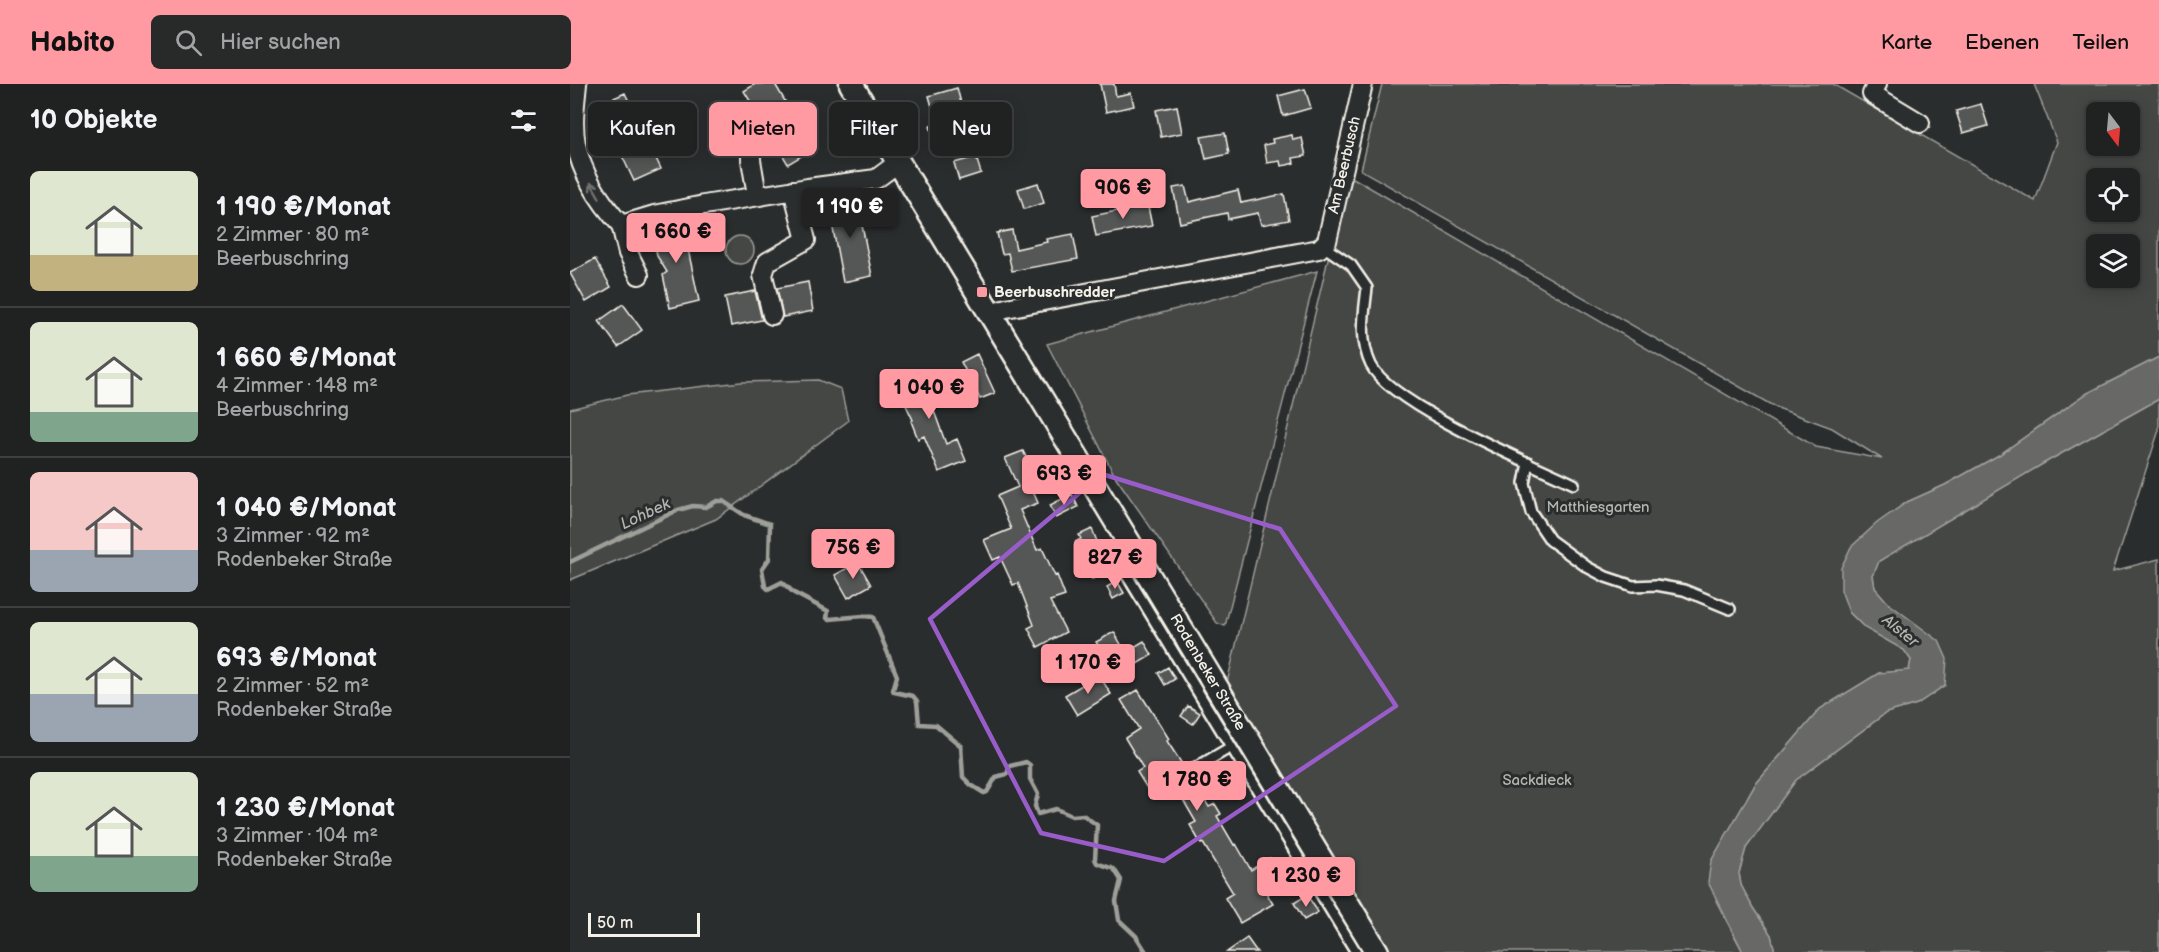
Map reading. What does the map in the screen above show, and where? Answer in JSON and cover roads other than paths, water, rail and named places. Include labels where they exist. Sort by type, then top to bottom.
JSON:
[{"type":"street","points":[[577,84],[574,112],[576,145],[590,183],[621,225],[628,253],[639,275]]},
{"type":"street","name":"Rodenbeker Straße","points":[[851,84],[1377,952]]},
{"type":"street","name":"Am Beerbusch","points":[[1323,246],[1327,241],[1363,84]]},
{"type":"street","points":[[1877,84],[1872,94],[1920,123]]},
{"type":"street","points":[[751,156],[757,195]]},
{"type":"street","points":[[621,225],[685,208],[757,195],[876,179],[898,162]]},
{"type":"street","points":[[772,315],[763,275],[767,262],[806,240],[793,190]]},
{"type":"street","points":[[990,313],[1006,308],[1318,249],[1323,246]]},
{"type":"lane","points":[[1323,246],[1351,265],[1367,288],[1362,332],[1370,364],[1378,376],[1399,394],[1450,424],[1574,484]]},
{"type":"lane","points":[[1528,462],[1524,483],[1531,512],[1550,540],[1587,567],[1606,577],[1633,586],[1656,585],[1684,590],[1730,609]]},
{"type":"lane","points":[[1119,525],[1120,564],[1356,952]]},
{"type":"lane","points":[[1190,771],[1231,747]]},
{"type":"water","name":"Alster","points":[[2159,357],[2159,399],[2046,462],[1879,561],[1873,576],[1875,588],[1888,603],[1939,641],[1947,659],[1945,685],[1917,704],[1886,713],[1796,780],[1746,848],[1739,873],[1741,885],[1771,935],[1775,952],[1743,952],[1708,882],[1711,861],[1755,785],[1820,709],[1879,673],[1909,670],[1911,660],[1904,650],[1865,628],[1849,612],[1841,590],[1841,568],[1851,547],[1877,523],[1907,502],[1945,485],[1999,455],[2086,394]]},
{"type":"waterway","name":"Lohbek","points":[[570,562],[678,510],[693,506],[706,507],[717,501],[723,501],[744,515],[770,524],[769,559],[762,569],[765,586],[768,589],[782,582],[794,593],[828,611],[827,618],[830,619],[873,617],[897,676],[894,692],[913,696],[917,701],[919,724],[936,725],[961,746],[963,777],[971,785],[984,793],[987,792],[996,777],[1007,774],[1010,766],[1026,762],[1030,765],[1030,779],[1038,794],[1035,806],[1038,814],[1056,809],[1072,816],[1083,815],[1097,825],[1095,859],[1097,863],[1114,869],[1121,880],[1116,901],[1119,920],[1136,936],[1146,952]]},
{"type":"place","name":"Beerbuschredder","points":[[982,292]]},
{"type":"park label","name":"Matthiesgarten","points":[[1598,507]]},
{"type":"park label","name":"Sackdieck","points":[[1537,780]]}]
